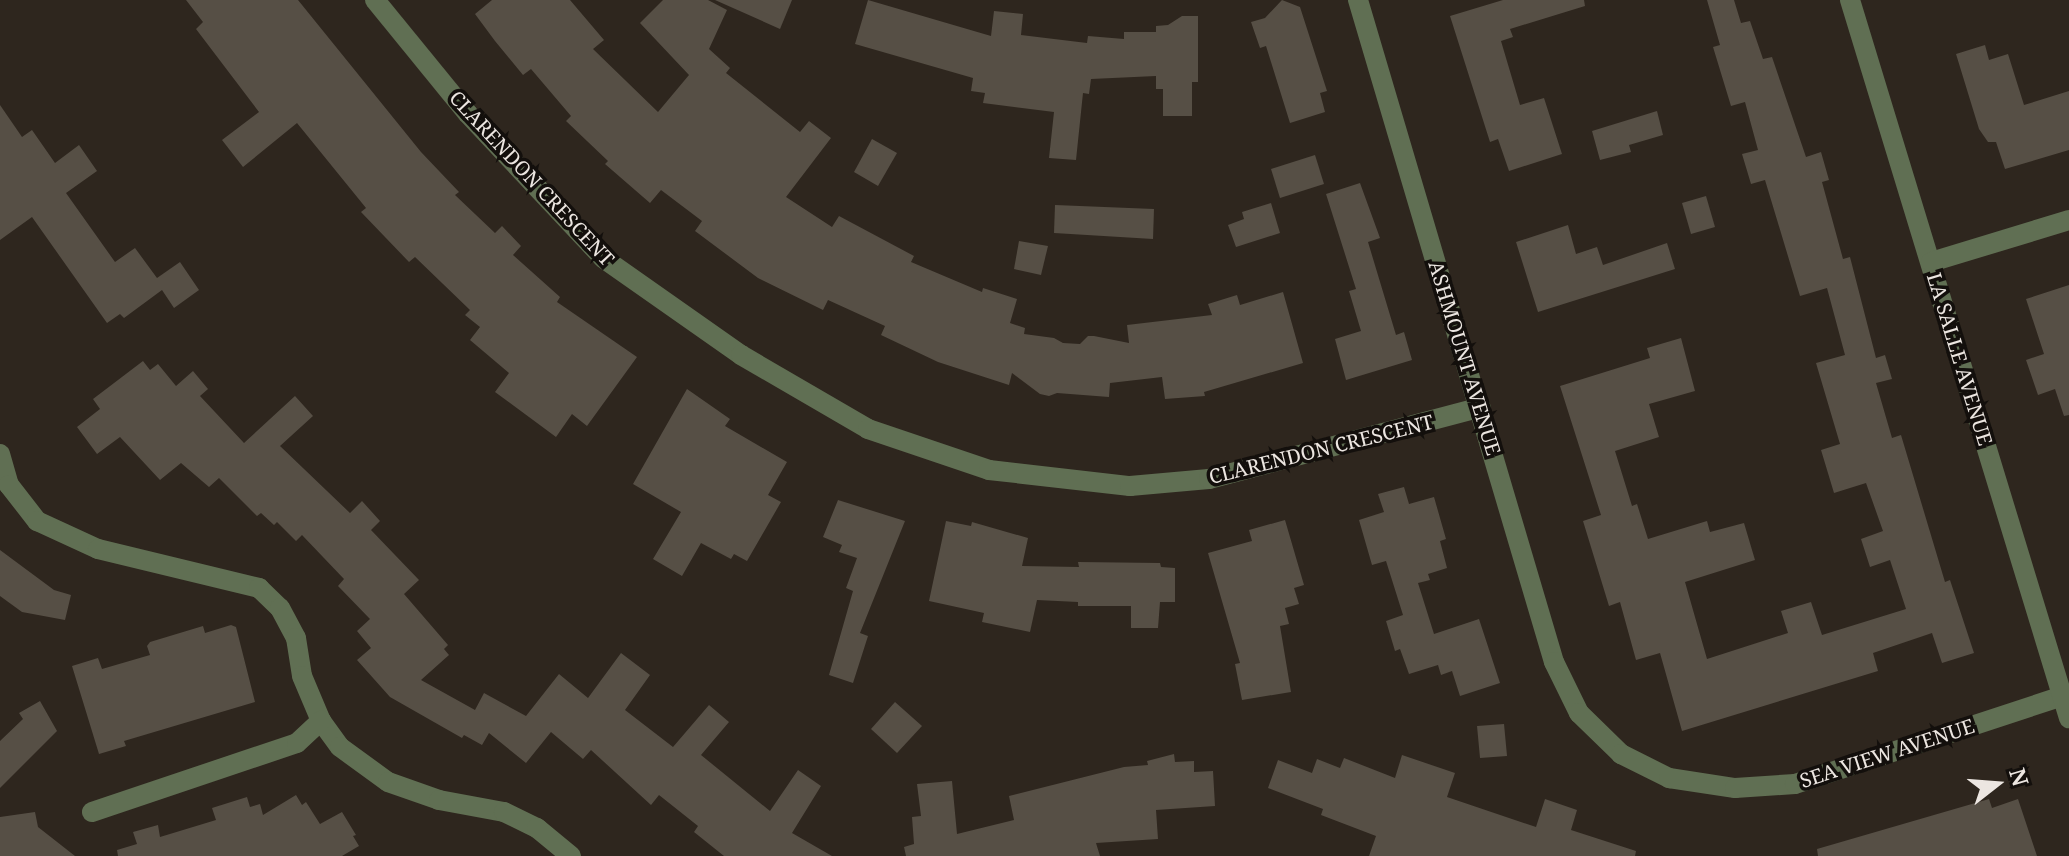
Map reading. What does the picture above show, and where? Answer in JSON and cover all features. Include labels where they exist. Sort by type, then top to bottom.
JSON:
[{"type":"street","name":"CLARENDON CRESCENT","points":[[375,0],[468,114],[603,258],[741,355],[868,429],[989,470],[1130,486],[1209,479],[1481,407]]},
{"type":"street","name":"ASHMOUNT AVENUE","points":[[1358,0],[1554,662],[1579,713]]},
{"type":"street","name":"LA SALLE AVENUE","points":[[1850,0],[2066,695],[2069,718]]},
{"type":"street","points":[[1931,262],[2069,220]]},
{"type":"street","points":[[0,454],[9,485],[37,521],[98,549],[259,588],[280,608],[296,638],[302,676],[321,721],[340,747],[388,782],[439,800],[504,812],[537,828],[571,856]]},
{"type":"street","name":"SEA VIEW AVENUE","points":[[1579,713],[1621,754],[1669,778],[1735,788],[1795,784],[2066,695]]},
{"type":"street","points":[[92,812],[297,743],[321,721]]},
{"type":"building","points":[[186,0],[298,0],[421,152],[459,192],[455,195],[495,233],[502,226],[521,246],[513,255],[560,297],[557,302],[637,357],[587,426],[572,414],[556,437],[495,392],[509,373],[470,340],[480,327],[465,315],[470,310],[415,257],[409,262],[361,212],[366,208],[297,123],[243,167],[222,140],[259,112],[196,29],[203,22]]},
{"type":"building","points":[[492,0],[570,0],[604,40],[593,49],[658,112],[689,75],[640,23],[663,0],[708,0],[727,10],[709,49],[730,68],[726,73],[800,132],[809,121],[831,138],[786,197],[832,227],[839,216],[914,256],[911,262],[982,292],[983,288],[1017,299],[1010,323],[1025,328],[1024,334],[1054,338],[1063,343],[1080,344],[1088,336],[1094,336],[1129,343],[1127,325],[1212,315],[1208,304],[1237,295],[1240,305],[1283,292],[1303,363],[1204,392],[1205,396],[1165,399],[1162,377],[1110,383],[1109,397],[1057,393],[1049,396],[1040,394],[1012,373],[1009,385],[938,362],[881,335],[885,326],[828,300],[823,310],[758,278],[695,231],[702,221],[661,190],[650,203],[605,164],[608,161],[566,121],[571,116],[531,69],[523,75],[495,41],[475,14]]},
{"type":"building","points":[[715,0],[792,0],[780,29]]},
{"type":"building","points":[[868,0],[991,36],[994,11],[1023,14],[1021,35],[1087,43],[1088,36],[1124,39],[1124,32],[1156,32],[1156,26],[1168,25],[1182,16],[1198,16],[1198,82],[1192,82],[1192,116],[1163,116],[1163,89],[1156,89],[1156,76],[1091,79],[1089,94],[1083,93],[1076,160],[1049,158],[1054,112],[983,103],[985,93],[971,91],[973,78],[855,44]]},
{"type":"building","points":[[1282,0],[1300,7],[1327,91],[1320,93],[1325,112],[1290,123],[1266,46],[1260,48],[1251,22],[1265,18]]},
{"type":"building","points":[[1503,0],[1584,0],[1585,6],[1510,29],[1513,37],[1501,41],[1520,105],[1544,98],[1562,154],[1509,171],[1498,139],[1490,142],[1450,16]]},
{"type":"building","points":[[1707,0],[1734,0],[1741,23],[1750,21],[1763,59],[1772,57],[1806,157],[1821,152],[1829,180],[1822,182],[1843,259],[1850,257],[1876,358],[1885,355],[1892,379],[1876,383],[1892,438],[1901,435],[1945,582],[1950,580],[1974,653],[1942,663],[1932,633],[1873,653],[1878,671],[1682,731],[1660,653],[1636,660],[1620,602],[1609,606],[1583,521],[1601,515],[1560,386],[1650,358],[1647,348],[1681,338],[1695,391],[1649,404],[1659,437],[1615,451],[1632,506],[1637,504],[1648,539],[1707,521],[1710,532],[1744,523],[1755,560],[1685,582],[1707,659],[1788,633],[1781,611],[1811,602],[1822,635],[1906,609],[1890,560],[1870,567],[1861,539],[1883,531],[1866,483],[1834,493],[1821,450],[1840,444],[1816,363],[1845,355],[1827,288],[1800,296],[1765,180],[1751,184],[1742,154],[1758,150],[1745,102],[1731,106],[1713,47],[1720,45]]},
{"type":"building","points":[[1985,45],[1989,60],[2008,54],[2024,105],[2069,91],[2069,150],[2005,169],[1996,142],[1988,142],[1979,129],[1956,54]]},
{"type":"building","points":[[0,105],[22,137],[32,130],[55,163],[79,145],[97,171],[66,193],[115,262],[135,248],[157,278],[180,262],[199,290],[174,308],[162,290],[124,318],[120,314],[107,323],[32,217],[0,240]]},
{"type":"building","points":[[1657,111],[1663,135],[1629,145],[1631,152],[1600,160],[1592,131]]},
{"type":"building","points":[[872,139],[897,153],[878,186],[854,172]]},
{"type":"building","points":[[1315,155],[1324,184],[1280,198],[1271,169]]},
{"type":"building","points":[[1360,183],[1380,238],[1368,242],[1396,335],[1404,332],[1412,360],[1346,380],[1335,339],[1361,331],[1349,291],[1356,289],[1326,194]]},
{"type":"building","points":[[1706,196],[1715,227],[1691,234],[1682,203]]},
{"type":"building","points":[[1271,203],[1280,233],[1236,247],[1228,225],[1244,219],[1242,212]]},
{"type":"building","points":[[1055,205],[1154,209],[1153,239],[1054,233]]},
{"type":"building","points":[[1568,225],[1576,254],[1597,247],[1603,265],[1667,243],[1675,269],[1538,312],[1516,242]]},
{"type":"building","points":[[1019,241],[1048,246],[1041,275],[1014,269]]},
{"type":"building","points":[[2069,285],[2069,415],[2064,416],[2055,389],[2038,395],[2026,360],[2044,354],[2026,299]]},
{"type":"building","points":[[143,361],[150,370],[158,364],[176,386],[193,371],[208,389],[200,396],[244,443],[295,396],[313,416],[280,446],[350,513],[362,501],[380,521],[371,530],[419,580],[404,594],[448,645],[444,649],[449,655],[421,680],[475,710],[484,693],[526,716],[559,674],[588,698],[621,653],[650,675],[625,710],[673,747],[709,705],[729,722],[701,755],[770,811],[798,770],[821,786],[792,833],[832,856],[724,856],[694,832],[698,826],[659,795],[651,805],[591,750],[583,759],[551,732],[526,763],[489,733],[482,745],[464,735],[462,738],[390,697],[357,660],[371,648],[357,631],[370,619],[338,586],[344,579],[302,535],[296,541],[277,522],[274,525],[261,513],[257,516],[219,478],[209,487],[181,463],[160,480],[120,437],[97,454],[77,427],[100,409],[93,399]]},
{"type":"building","points":[[687,389],[730,419],[725,426],[787,462],[768,495],[781,502],[747,561],[734,554],[731,559],[701,543],[682,576],[653,559],[681,512],[633,484]]},
{"type":"building","points":[[1404,487],[1409,504],[1434,497],[1446,539],[1440,541],[1447,568],[1428,574],[1430,580],[1418,583],[1434,634],[1479,619],[1500,683],[1460,696],[1452,671],[1441,675],[1438,665],[1409,674],[1400,649],[1395,651],[1386,621],[1403,615],[1386,561],[1372,565],[1359,520],[1384,512],[1378,494]]},
{"type":"building","points":[[838,500],[905,521],[860,633],[868,636],[853,683],[829,675],[853,591],[846,588],[857,558],[839,552],[842,545],[823,537]]},
{"type":"building","points":[[1285,520],[1304,585],[1294,588],[1299,604],[1285,608],[1289,624],[1280,626],[1291,692],[1242,700],[1235,664],[1240,663],[1208,553],[1252,541],[1249,530]]},
{"type":"building","points":[[946,521],[971,526],[972,522],[1028,538],[1022,566],[1079,567],[1078,562],[1160,563],[1161,567],[1175,568],[1175,602],[1160,602],[1158,628],[1131,628],[1131,606],[1078,606],[1078,602],[1037,600],[1030,632],[982,622],[984,613],[929,601]]},
{"type":"building","points":[[0,550],[54,590],[71,595],[65,620],[22,612],[0,596]]},
{"type":"building","points":[[231,625],[236,627],[255,702],[124,741],[126,746],[99,754],[72,666],[98,658],[102,669],[150,655],[147,646],[150,642],[203,626],[205,633]]},
{"type":"building","points":[[40,701],[57,731],[0,788],[0,741],[23,719],[19,713]]},
{"type":"building","points":[[895,702],[922,726],[897,753],[871,729]]},
{"type":"building","points":[[1504,724],[1507,756],[1480,758],[1477,726]]},
{"type":"building","points":[[1174,754],[1175,762],[1194,761],[1194,772],[1213,771],[1215,806],[1156,810],[1158,839],[1096,843],[1100,856],[906,856],[904,847],[914,844],[912,817],[921,816],[917,784],[952,781],[957,834],[1014,820],[1009,796],[1124,767],[1148,765],[1147,761]]},
{"type":"building","points":[[1402,755],[1455,773],[1447,797],[1536,827],[1545,799],[1577,810],[1571,830],[1636,851],[1635,856],[1369,856],[1376,836],[1321,815],[1323,809],[1268,788],[1278,760],[1312,773],[1317,759],[1340,768],[1344,758],[1395,778]]},
{"type":"building","points":[[296,795],[302,805],[306,802],[320,824],[342,812],[359,846],[342,856],[118,856],[117,850],[137,844],[133,832],[158,825],[160,837],[216,820],[212,808],[247,797],[250,807],[260,804],[263,815]]},
{"type":"building","points":[[1989,799],[1992,808],[2018,799],[2037,856],[1818,856],[1817,849]]},
{"type":"building","points":[[35,812],[38,827],[75,856],[0,856],[0,817]]}]
